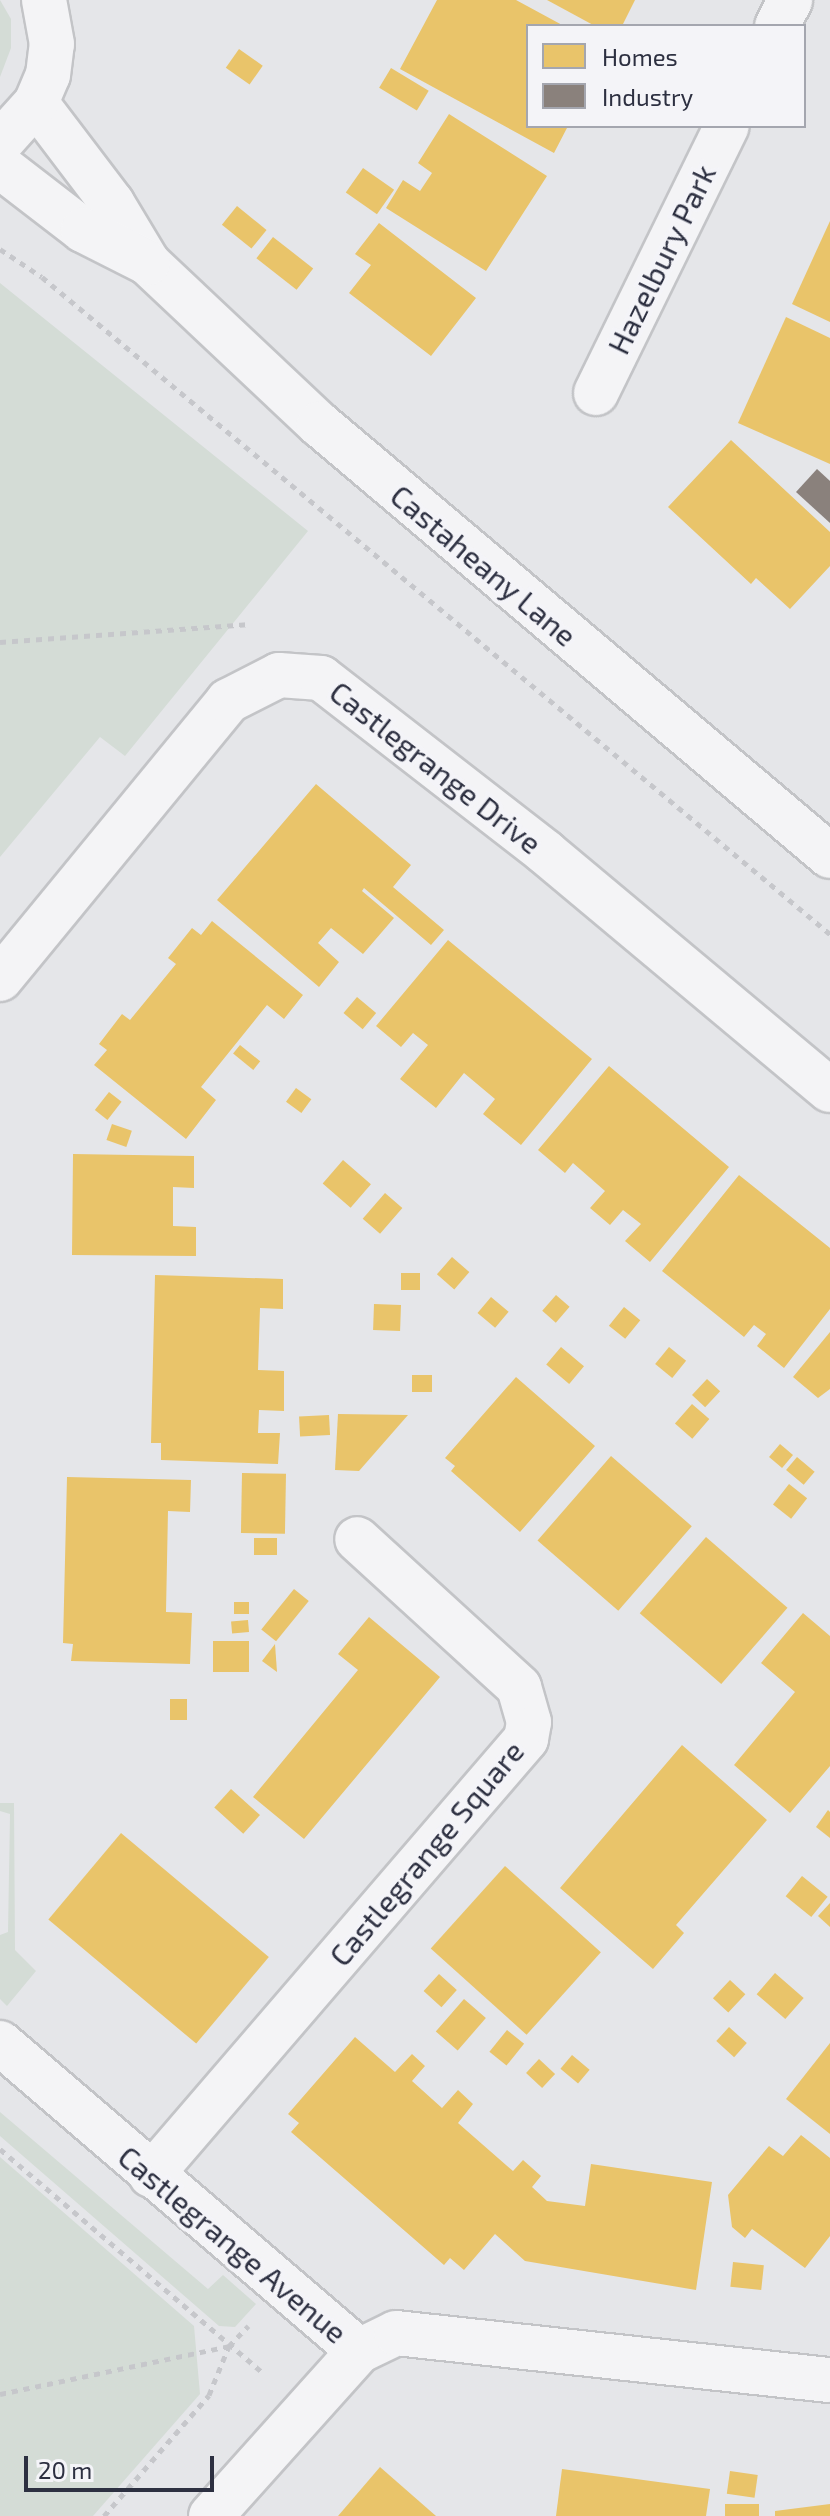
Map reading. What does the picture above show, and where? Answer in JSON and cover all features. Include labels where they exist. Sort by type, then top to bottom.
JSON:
[{"type":"street","points":[[778,24],[790,0]]},
{"type":"street","points":[[0,143],[36,103],[52,44],[48,5]]},
{"type":"street","name":"Castaheany Lane","points":[[36,103],[112,203],[148,263],[319,424],[830,856]]},
{"type":"street","name":"Hazelbury Park","points":[[596,393],[726,128]]},
{"type":"street","name":"Castaheany Lane","points":[[0,166],[83,230],[148,263]]},
{"type":"street","name":"Castlegrange Drive","points":[[0,979],[228,701],[279,675],[321,678],[545,852],[830,1090]]},
{"type":"street","name":"Castlegrange Square","points":[[151,2175],[526,1739],[529,1722],[519,1687],[357,1539]]},
{"type":"street","name":"Castlegrange Avenue","points":[[0,2043],[359,2351],[396,2333],[424,2334],[830,2380]]},
{"type":"street","points":[[211,2516],[359,2351]]},
{"type":"path","points":[[0,249],[42,277],[830,934]]},
{"type":"path","points":[[0,642],[263,621]]},
{"type":"path","points":[[0,2149],[273,2381]]},
{"type":"path","points":[[104,2516],[209,2395],[229,2346],[283,2287]]},
{"type":"path","points":[[0,2394],[229,2346]]},
{"type":"shaded area","points":[[0,0],[11,19],[11,48],[0,77]]},
{"type":"shaded area","points":[[0,283],[308,531],[125,756],[100,737],[0,857]]},
{"type":"shaded area","points":[[0,1803],[14,1803],[15,1950],[36,1971],[7,2006],[0,1999],[0,1935],[8,1932],[10,1814],[0,1811]]},
{"type":"shaded area","points":[[0,2112],[208,2289],[223,2275],[256,2304],[235,2327],[219,2326],[0,2136]]},
{"type":"shaded area","points":[[0,2157],[194,2326],[200,2394],[93,2516],[0,2516]]},
{"type":"building: Homes","points":[[437,0],[516,0],[560,24],[526,24],[526,128],[567,128],[554,153],[400,69]]},
{"type":"building: Homes","points":[[547,0],[635,0],[623,24],[591,24]]},
{"type":"building: Homes","points":[[239,49],[263,66],[250,84],[226,68]]},
{"type":"building: Homes","points":[[391,68],[429,91],[417,110],[379,88]]},
{"type":"building: Homes","points":[[449,114],[547,176],[486,271],[386,208],[403,180],[420,191],[432,173],[418,163]]},
{"type":"building: Homes","points":[[363,168],[394,190],[377,214],[346,193]]},
{"type":"building: Homes","points":[[237,206],[267,230],[251,249],[222,225]]},
{"type":"building: Homes","points":[[830,221],[830,322],[792,304]]},
{"type":"building: Homes","points":[[379,223],[476,298],[431,356],[349,293],[371,265],[355,254]]},
{"type":"building: Homes","points":[[273,237],[313,268],[297,290],[256,258]]},
{"type":"building: Homes","points":[[786,317],[830,338],[830,464],[738,423]]},
{"type":"building: Homes","points":[[731,440],[830,532],[830,566],[790,609],[756,578],[751,584],[668,507]]},
{"type":"building: Homes","points":[[316,784],[411,865],[393,887],[444,930],[431,945],[364,888],[362,891],[394,918],[363,954],[331,928],[318,943],[339,962],[319,987],[217,900]]},
{"type":"building: Homes","points":[[212,921],[303,995],[284,1019],[267,1005],[201,1087],[216,1100],[186,1139],[94,1065],[107,1050],[99,1044],[122,1014],[130,1020],[176,964],[168,958],[192,928],[201,935]]},
{"type":"building: Homes","points":[[448,940],[592,1059],[521,1145],[483,1114],[495,1099],[464,1073],[436,1108],[400,1079],[428,1045],[413,1033],[401,1047],[376,1026]]},
{"type":"building: Homes","points":[[357,997],[376,1013],[363,1029],[344,1013]]},
{"type":"building: Homes","points":[[240,1045],[260,1061],[253,1070],[233,1054]]},
{"type":"building: Homes","points":[[609,1066],[729,1167],[650,1262],[625,1241],[641,1224],[623,1210],[610,1225],[590,1208],[605,1191],[573,1163],[565,1173],[538,1150]]},
{"type":"building: Homes","points":[[296,1088],[311,1099],[301,1113],[286,1102]]},
{"type":"building: Homes","points":[[109,1092],[122,1102],[107,1120],[95,1110]]},
{"type":"building: Homes","points":[[112,1124],[132,1131],[126,1147],[106,1140]]},
{"type":"building: Homes","points":[[73,1154],[194,1156],[194,1188],[173,1187],[173,1226],[196,1227],[196,1256],[72,1255]]},
{"type":"building: Homes","points":[[343,1160],[371,1184],[351,1208],[323,1183]]},
{"type":"building: Homes","points":[[739,1175],[830,1248],[830,1309],[784,1368],[757,1346],[766,1334],[754,1325],[744,1337],[662,1271]]},
{"type":"building: Homes","points":[[385,1193],[402,1208],[380,1234],[363,1219]]},
{"type":"building: Homes","points":[[452,1257],[469,1272],[454,1289],[437,1274]]},
{"type":"building: Homes","points":[[401,1273],[420,1273],[420,1290],[401,1290]]},
{"type":"building: Homes","points":[[155,1275],[283,1279],[283,1309],[260,1308],[258,1370],[284,1371],[284,1411],[259,1410],[258,1433],[280,1433],[278,1464],[161,1460],[161,1443],[151,1443]]},
{"type":"building: Homes","points":[[556,1295],[570,1307],[556,1323],[542,1311]]},
{"type":"building: Homes","points":[[491,1297],[509,1312],[495,1328],[478,1313]]},
{"type":"building: Homes","points":[[374,1304],[401,1305],[400,1331],[373,1330]]},
{"type":"building: Homes","points":[[624,1307],[640,1320],[625,1339],[609,1326]]},
{"type":"building: Homes","points":[[830,1332],[830,1389],[818,1398],[793,1377]]},
{"type":"building: Homes","points":[[561,1347],[584,1366],[569,1384],[546,1365]]},
{"type":"building: Homes","points":[[669,1347],[686,1361],[672,1378],[655,1364]]},
{"type":"building: Homes","points":[[412,1375],[432,1375],[432,1392],[412,1392]]},
{"type":"building: Homes","points":[[516,1377],[595,1446],[520,1532],[451,1471],[455,1466],[445,1458]]},
{"type":"building: Homes","points":[[707,1379],[720,1391],[705,1407],[692,1395]]},
{"type":"building: Homes","points":[[692,1404],[709,1419],[692,1439],[675,1424]]},
{"type":"building: Homes","points":[[338,1414],[408,1415],[359,1471],[335,1470]]},
{"type":"building: Homes","points":[[329,1415],[330,1435],[300,1437],[299,1417]]},
{"type":"building: Homes","points":[[780,1444],[793,1455],[782,1468],[769,1457]]},
{"type":"building: Homes","points":[[611,1456],[692,1526],[618,1611],[538,1541]]},
{"type":"building: Homes","points":[[797,1457],[815,1472],[804,1485],[786,1470]]},
{"type":"building: Homes","points":[[242,1473],[286,1474],[285,1534],[241,1533]]},
{"type":"building: Homes","points":[[67,1477],[191,1480],[190,1512],[168,1511],[166,1612],[192,1613],[190,1664],[71,1661],[73,1644],[63,1643]]},
{"type":"building: Homes","points":[[789,1484],[807,1498],[791,1519],[773,1504]]},
{"type":"building: Homes","points":[[706,1537],[788,1608],[721,1684],[640,1613]]},
{"type":"building: Homes","points":[[254,1538],[277,1538],[277,1555],[254,1555]]},
{"type":"building: Homes","points":[[294,1589],[309,1601],[276,1641],[261,1629]]},
{"type":"building: Homes","points":[[234,1602],[249,1602],[249,1614],[234,1614]]},
{"type":"building: Homes","points":[[803,1613],[830,1636],[830,1766],[790,1813],[734,1765],[795,1692],[761,1663]]},
{"type":"building: Homes","points":[[369,1617],[440,1677],[304,1839],[253,1797],[358,1670],[338,1654]]},
{"type":"building: Homes","points":[[248,1620],[249,1632],[232,1633],[231,1621]]},
{"type":"building: Homes","points":[[213,1641],[249,1641],[249,1672],[213,1672]]},
{"type":"building: Homes","points":[[275,1644],[277,1672],[262,1661]]},
{"type":"building: Homes","points":[[170,1699],[187,1699],[187,1720],[170,1720]]},
{"type":"building: Homes","points":[[682,1745],[767,1820],[676,1925],[684,1933],[653,1969],[560,1888]]},
{"type":"building: Homes","points":[[231,1789],[260,1815],[243,1834],[214,1808]]},
{"type":"building: Homes","points":[[828,1810],[830,1812],[830,1838],[816,1827]]},
{"type":"building: Homes","points":[[121,1833],[269,1957],[196,2044],[48,1920]]},
{"type":"building: Homes","points":[[505,1866],[601,1952],[527,2035],[431,1948]]},
{"type":"building: Homes","points":[[802,1876],[828,1897],[811,1917],[786,1896]]},
{"type":"building: Homes","points":[[830,1903],[830,1927],[818,1916]]},
{"type":"building: Homes","points":[[775,1973],[804,1998],[785,2019],[757,1994]]},
{"type":"building: Homes","points":[[439,1974],[457,1990],[441,2007],[424,1991]]},
{"type":"building: Homes","points":[[730,1980],[745,1994],[728,2013],[713,1998]]},
{"type":"building: Homes","points":[[464,1999],[486,2018],[458,2050],[436,2031]]},
{"type":"building: Homes","points":[[729,2027],[747,2043],[734,2057],[716,2041]]},
{"type":"building: Homes","points":[[507,2030],[524,2044],[506,2066],[489,2052]]},
{"type":"building: Homes","points":[[355,2037],[395,2072],[412,2054],[425,2066],[412,2081],[442,2108],[458,2090],[473,2104],[458,2123],[513,2171],[523,2160],[541,2176],[532,2187],[547,2201],[585,2206],[591,2164],[712,2182],[696,2290],[525,2261],[495,2234],[464,2270],[450,2258],[444,2265],[291,2132],[299,2123],[288,2114]]},
{"type":"building: Homes","points":[[830,2043],[830,2134],[786,2099]]},
{"type":"building: Homes","points":[[572,2055],[590,2070],[578,2084],[560,2069]]},
{"type":"building: Homes","points":[[539,2059],[555,2074],[542,2088],[526,2073]]},
{"type":"building: Homes","points":[[801,2135],[830,2158],[830,2236],[805,2268],[752,2229],[745,2238],[732,2227],[728,2195],[769,2146],[783,2156]]},
{"type":"building: Homes","points":[[733,2262],[764,2265],[761,2290],[730,2287]]},
{"type":"building: Homes","points":[[380,2467],[436,2516],[338,2516]]},
{"type":"building: Homes","points":[[562,2469],[710,2489],[706,2516],[556,2516]]},
{"type":"building: Homes","points":[[730,2471],[758,2475],[755,2498],[727,2494]]},
{"type":"building: Homes","points":[[725,2504],[759,2504],[759,2516],[725,2516]]},
{"type":"building: Homes","points":[[830,2504],[830,2516],[775,2516],[775,2511]]},
{"type":"building: Industry","points":[[817,469],[830,481],[830,523],[796,492]]}]
